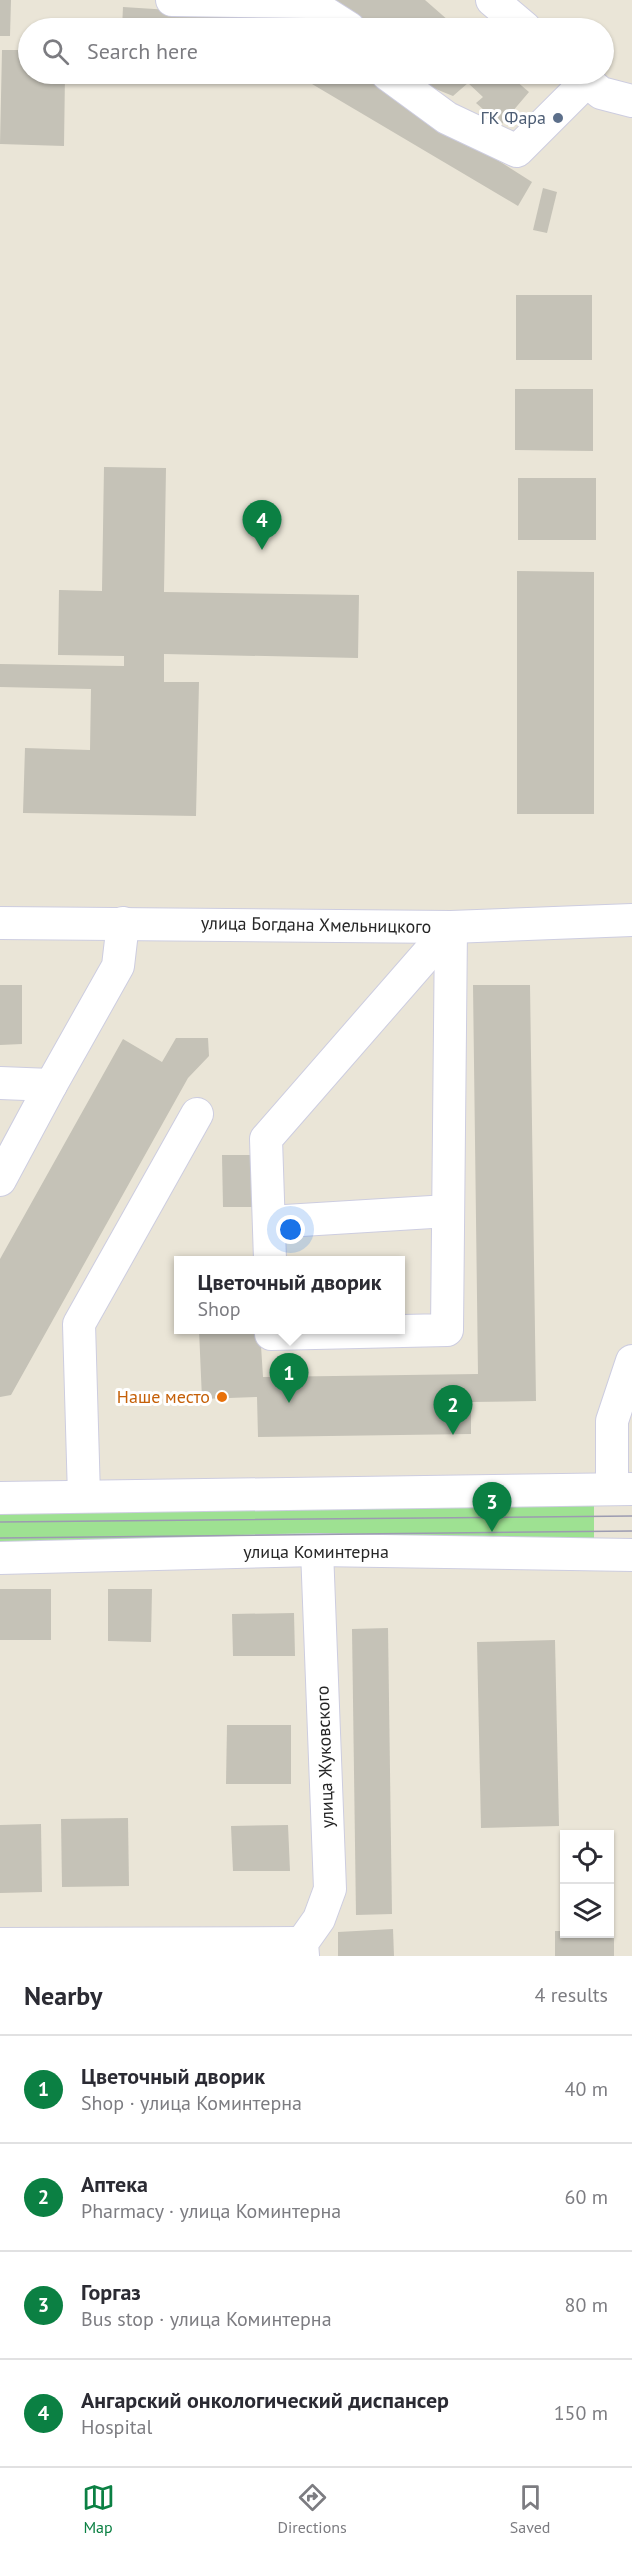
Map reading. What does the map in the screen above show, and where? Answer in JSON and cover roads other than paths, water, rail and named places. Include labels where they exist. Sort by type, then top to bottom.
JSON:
[{"type":"street","points":[[172,0],[308,2],[333,18]]},
{"type":"street","points":[[492,0],[513,18]]},
{"type":"street","points":[[401,84],[447,118],[517,151],[588,84]]},
{"type":"street","points":[[591,84],[632,101]]},
{"type":"street","name":"улица Богдана Хмельницкого","points":[[0,923],[451,927],[632,920]]},
{"type":"street","points":[[0,1179],[118,966],[123,923]]},
{"type":"street","points":[[405,1331],[447,1330],[451,927]]},
{"type":"street","points":[[270,1256],[266,1139],[451,927]]},
{"type":"street","points":[[0,1083],[51,1085]]},
{"type":"street","points":[[84,1496],[79,1324],[197,1114]]},
{"type":"street","points":[[269,1222],[448,1211]]},
{"type":"street","points":[[0,1498],[625,1494],[612,1421],[632,1361]]},
{"type":"street","name":"улица Коминтерна","points":[[0,1558],[317,1550],[632,1555]]},
{"type":"street","name":"улица Жуковского","points":[[303,1949],[320,1920],[330,1889],[317,1550]]},
{"type":"street","points":[[0,1944],[303,1949]]},
{"type":"tram line","points":[[0,1522],[632,1516]]},
{"type":"tram line","points":[[0,1538],[632,1531]]},
{"type":"place","name":"ГК Фара","points":[[558,118]]},
{"type":"place","name":"Ангарский онкологический диспансер","points":[[262,550]]},
{"type":"place","name":"Наше место","points":[[222,1397]]},
{"type":"place","name":"Цветочный дворик","points":[[289,1403]]},
{"type":"place","name":"Аптека","points":[[453,1435]]},
{"type":"place","name":"Горгаз","points":[[492,1532]]}]
